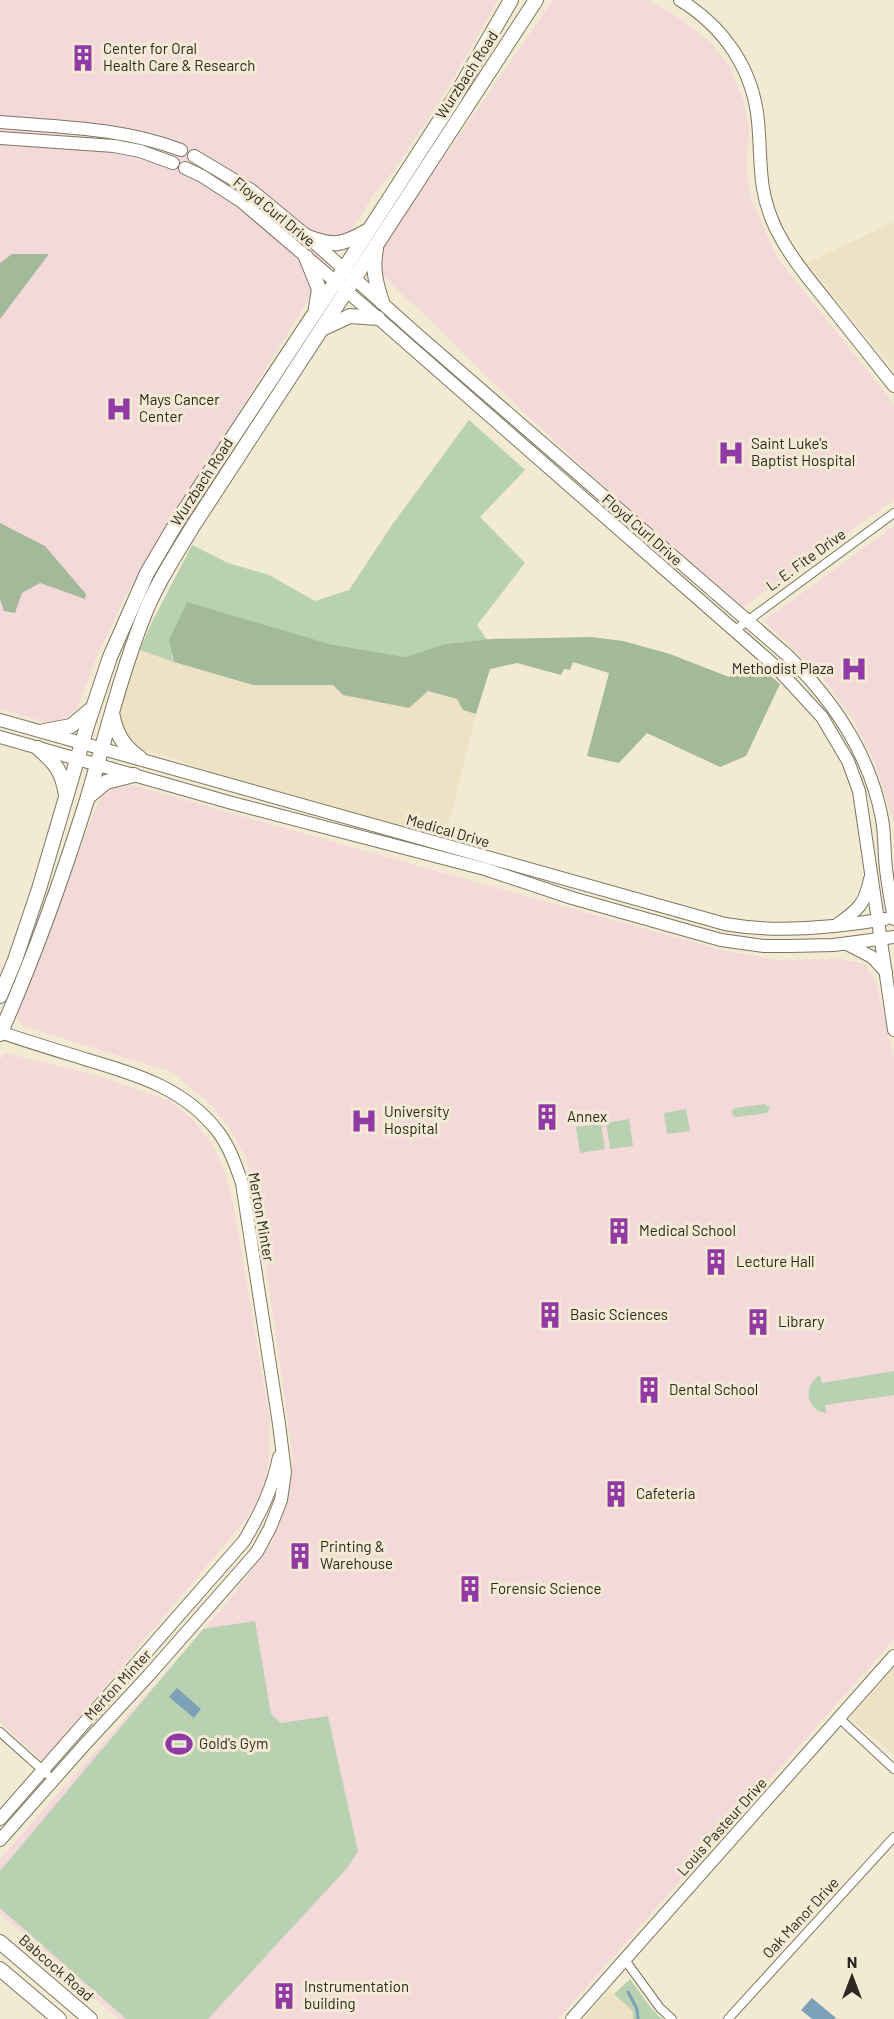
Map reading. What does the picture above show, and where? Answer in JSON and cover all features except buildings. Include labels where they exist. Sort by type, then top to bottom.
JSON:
[{"type":"main road","name":"Wurzbach Road","points":[[0,1033],[28,968],[69,856],[143,617],[159,584],[193,526],[322,329],[369,230],[455,97],[511,0]]},
{"type":"main road","name":"Wurzbach Road","points":[[349,274],[378,242],[536,0]]},
{"type":"main road","points":[[308,237],[336,245],[369,230]]},
{"type":"main road","points":[[378,242],[374,266],[376,284],[382,302]]},
{"type":"main road","points":[[306,257],[319,289],[316,310]]},
{"type":"main road","name":"Wurzbach Road","points":[[0,996],[30,915],[94,706],[120,631],[147,573],[180,517],[316,310],[341,287]]},
{"type":"main road","points":[[322,329],[350,316],[378,318]]},
{"type":"main road","points":[[44,731],[71,726],[86,716],[94,706]]},
{"type":"main road","points":[[112,713],[118,736],[129,750],[140,758]]},
{"type":"main road","points":[[38,748],[58,768],[67,800]]},
{"type":"main road","points":[[88,797],[106,782],[134,776]]},
{"type":"main road","name":"Babcock Road","points":[[0,1942],[90,2019]]},
{"type":"main road","points":[[1,1972],[59,2019]]},
{"type":"street","points":[[680,0],[718,29],[746,73],[754,95],[758,120],[764,196],[791,256],[894,386]]},
{"type":"street","points":[[0,122],[115,131],[181,150]]},
{"type":"street","name":"Floyd Curl Drive","points":[[0,138],[114,146],[140,151],[202,176],[242,202],[378,318],[775,666],[822,717],[848,761],[859,791],[879,920],[888,938],[886,973],[894,1030]]},
{"type":"street","points":[[140,151],[145,138]]},
{"type":"street","name":"Floyd Curl Drive","points":[[194,156],[251,190],[308,237],[813,680],[827,698],[862,755],[873,787],[882,819],[886,869],[894,918]]},
{"type":"street","name":"L. E. Fite Drive","points":[[735,630],[894,513]]},
{"type":"street","points":[[814,707],[827,698]]},
{"type":"street","name":"Medical Drive","points":[[0,720],[725,924],[766,929],[837,925],[894,918]]},
{"type":"street","name":"Medical Drive","points":[[0,737],[134,776],[485,869],[623,912],[721,939],[764,946],[846,943],[888,938]]},
{"type":"street","points":[[886,869],[894,882]]},
{"type":"street","points":[[837,925],[855,912],[864,901],[872,873]]},
{"type":"street","points":[[623,912],[628,897]]},
{"type":"street","points":[[846,943],[872,957],[886,973]]},
{"type":"street","name":"Merton Minter","points":[[0,1033],[144,1077],[173,1091],[199,1111],[219,1134],[233,1158],[242,1184],[285,1472],[281,1500],[257,1552],[0,1840]]},
{"type":"street","name":"Merton Minter","points":[[0,1819],[244,1541],[260,1515],[275,1480],[281,1447]]},
{"type":"street","name":"Louis Pasteur Drive","points":[[572,2019],[894,1656]]},
{"type":"street","points":[[839,1718],[894,1769]]},
{"type":"street","points":[[0,1732],[54,1780]]},
{"type":"street","name":"Oak Manor Drive","points":[[728,2019],[894,1837]]},
{"type":"street","points":[[1,1972],[17,1956]]},
{"type":"street","points":[[625,1960],[660,2008],[672,2019]]},
{"type":"shaded area","points":[[0,0],[498,0],[436,107],[394,170],[373,195],[129,590],[97,656],[77,709],[64,719],[45,722],[0,709]]},
{"type":"shaded area","points":[[225,0],[498,0],[449,86],[394,170],[373,195],[359,219],[342,235],[331,238],[306,224],[289,210],[272,188],[246,173],[218,152],[206,150],[176,136],[162,119],[160,106],[164,95],[199,35]]},
{"type":"shaded area","points":[[553,0],[649,0],[682,20],[712,44],[730,67],[745,105],[749,132],[746,168],[751,199],[778,259],[894,404],[894,500],[739,610],[532,420],[381,273],[380,250]]},
{"type":"shaded area","name":"Mays Cancer Center","points":[[117,163],[150,168],[184,179],[225,205],[280,252],[306,285],[308,298],[181,499],[129,590],[0,523],[0,319]]},
{"type":"shaded area","points":[[894,222],[894,370],[807,263]]},
{"type":"shaded area","name":"Methodist Plaza","points":[[894,526],[894,824],[875,763],[853,719],[823,678],[764,621]]},
{"type":"shaded area","points":[[140,650],[253,685],[333,685],[343,695],[428,691],[457,699],[463,710],[476,714],[445,840],[229,779],[165,756],[138,749],[125,740],[117,715]]},
{"type":"shaded area","name":"University Hospital","points":[[132,785],[501,889],[504,1162],[488,1164],[497,1227],[496,1272],[322,1455],[293,1460],[258,1209],[246,1159],[232,1132],[215,1109],[174,1073],[23,1026],[17,1018],[20,1002],[100,798],[115,788]]},
{"type":"shaded area","points":[[501,889],[722,950],[776,960],[838,959],[863,963],[876,982],[894,1059],[894,1639],[558,2019],[118,2019],[0,1914],[0,1859],[227,1603],[273,1541],[281,1517],[293,1460],[322,1455],[497,1227],[488,1164],[504,1162]]},
{"type":"shaded area","points":[[4,1053],[93,1074],[170,1101],[192,1119],[213,1145],[225,1173],[234,1207],[270,1421],[270,1450],[265,1484],[248,1517],[42,1761],[0,1723],[0,1060]]},
{"type":"shaded area","points":[[894,1668],[894,1755],[850,1718]]},
{"type":"shaded area","points":[[609,1990],[634,2011],[633,2019],[584,2019]]},
{"type":"green space","points":[[12,254],[49,254],[0,319],[0,263]]},
{"type":"green space","points":[[469,420],[525,470],[480,517],[525,563],[477,625],[487,640],[445,644],[405,657],[329,644],[171,655],[174,662],[140,650],[192,545],[228,563],[269,575],[315,601],[349,590],[392,525]]},
{"type":"green space","points":[[0,523],[45,546],[86,594],[85,599],[40,583],[22,593],[15,613],[4,611],[0,599]]},
{"type":"green space","points":[[187,602],[329,644],[405,657],[445,644],[491,639],[591,637],[623,641],[670,654],[729,677],[754,662],[780,684],[746,756],[720,767],[647,733],[619,763],[587,756],[609,673],[573,662],[570,670],[564,669],[561,675],[517,663],[490,669],[476,714],[463,710],[457,699],[428,691],[409,708],[343,695],[333,685],[253,685],[174,662],[169,640]]},
{"type":"green space","points":[[765,1104],[770,1108],[767,1113],[733,1116],[732,1111],[735,1108]]},
{"type":"green space","points":[[686,1109],[690,1131],[667,1134],[664,1113]]},
{"type":"green space","points":[[629,1119],[633,1146],[610,1149],[606,1123]]},
{"type":"green space","points":[[601,1124],[605,1149],[580,1153],[576,1127]]},
{"type":"green space","points":[[894,1371],[894,1395],[825,1405],[826,1413],[819,1411],[810,1402],[811,1385],[820,1375],[822,1383]]},
{"type":"green space","points":[[255,1621],[271,1714],[281,1723],[328,1716],[358,1851],[348,1867],[208,2019],[126,2019],[0,1908],[0,1871],[203,1629]]},
{"type":"green space","points":[[630,1979],[662,2019],[633,2019],[633,2011],[614,1994]]},
{"type":"water","points":[[177,1688],[201,1709],[194,1718],[169,1697]]},
{"type":"water","points":[[812,1998],[836,2018],[812,2019],[801,2010]]},
{"type":"waterway","points":[[628,1992],[637,2009],[638,2019]]},
{"type":"place","name":"Center for Oral Health Care & Research","points":[[83,58]]},
{"type":"place","name":"Mays Cancer Center","points":[[119,409]]},
{"type":"place","name":"Saint Luke's Baptist Hospital","points":[[731,453]]},
{"type":"place","name":"Methodist Plaza","points":[[854,669]]},
{"type":"place","name":"Annex","points":[[547,1117]]},
{"type":"place","name":"University Hospital","points":[[364,1121]]},
{"type":"place","name":"Medical School","points":[[619,1231]]},
{"type":"place","name":"Lecture Hall","points":[[716,1262]]},
{"type":"place","name":"Basic Sciences","points":[[550,1315]]},
{"type":"place","name":"Library","points":[[758,1322]]},
{"type":"place","name":"Dental School","points":[[649,1390]]},
{"type":"place","name":"Cafeteria","points":[[616,1494]]},
{"type":"place","name":"Printing & Warehouse","points":[[300,1556]]},
{"type":"place","name":"Forensic Science","points":[[470,1589]]},
{"type":"place","name":"Gold's Gym","points":[[179,1744]]},
{"type":"place","name":"Instrumentation building","points":[[284,1996]]}]
